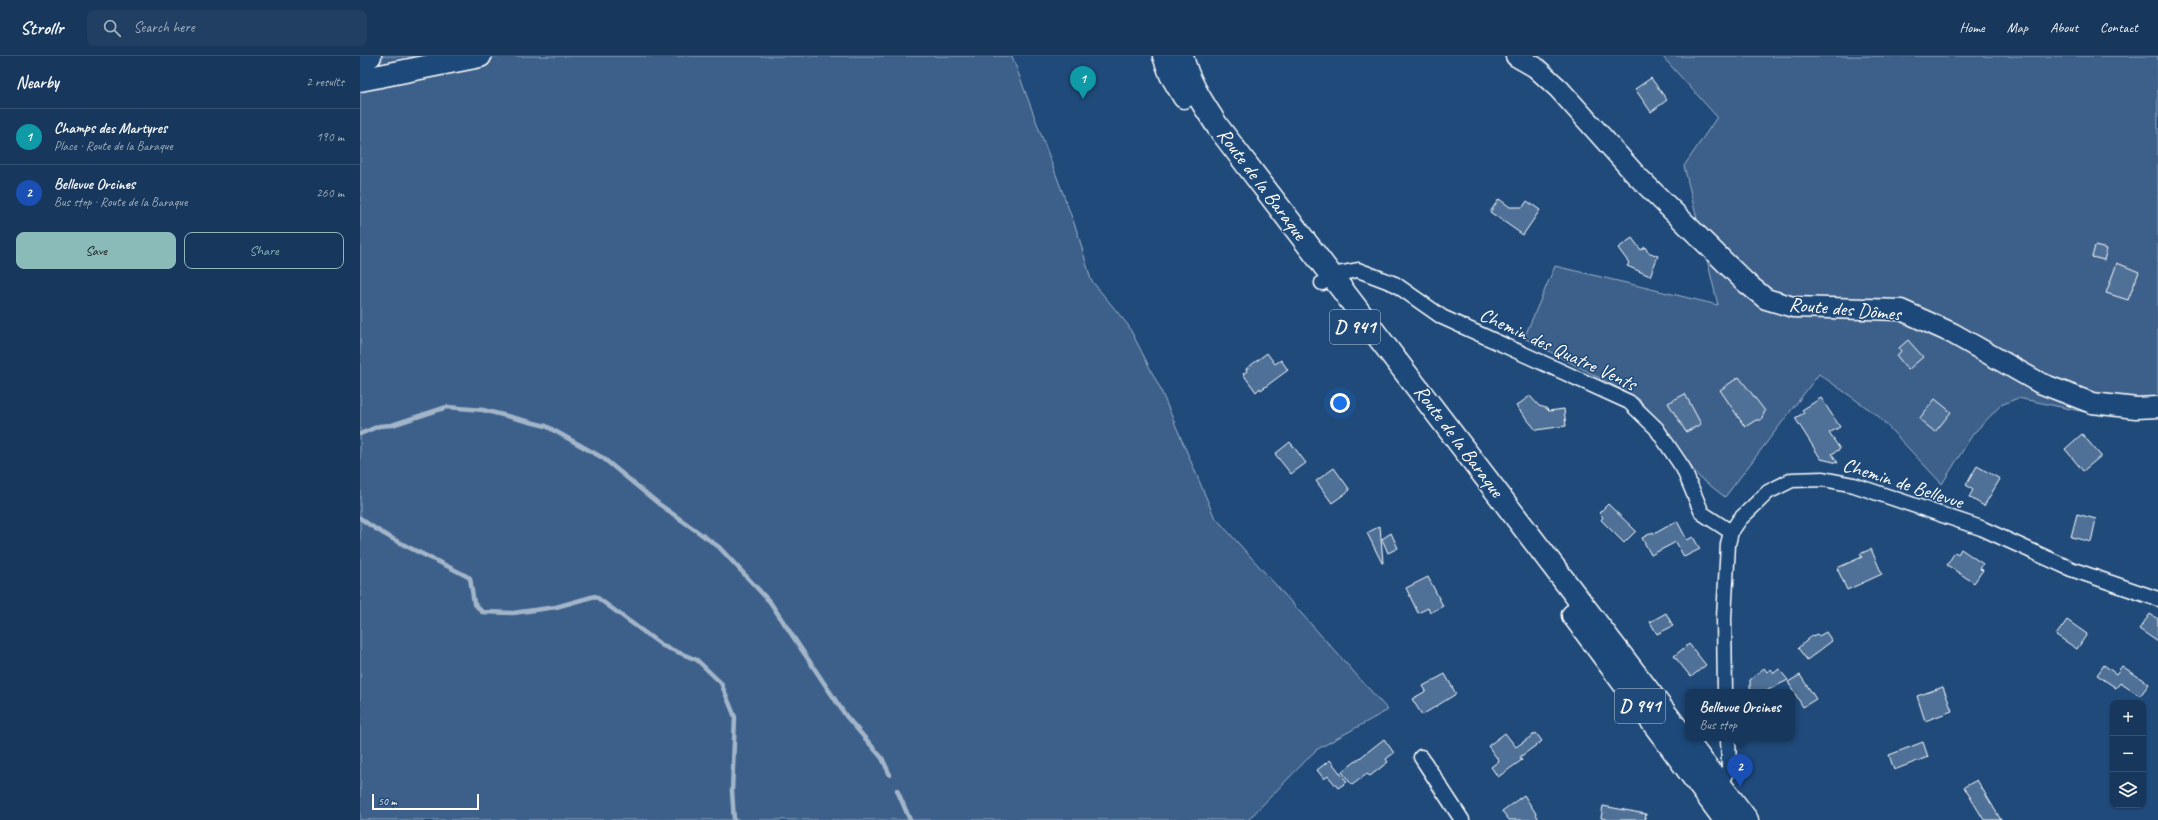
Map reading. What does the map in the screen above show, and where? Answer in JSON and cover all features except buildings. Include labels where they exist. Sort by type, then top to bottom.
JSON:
[{"type":"main road","points":[[360,58],[370,56]]},
{"type":"main road","points":[[360,80],[480,56]]},
{"type":"main road","name":"Route de la Baraque","points":[[1164,56],[1171,75],[1192,110],[1327,279]]},
{"type":"main road","name":"Route de la Baraque","points":[[1182,56],[1185,69],[1199,98],[1218,127],[1327,279],[1556,592],[1716,794],[1747,820]]},
{"type":"main road","name":"Route de la Baraque","points":[[1716,794],[1725,820]]},
{"type":"street","name":"Route des Dômes","points":[[1516,56],[1535,67],[1559,89],[1635,174],[1745,282],[1766,299],[1793,307],[1901,310],[1952,333],[2040,383],[2092,403],[2136,408],[2158,407]]},
{"type":"street","name":"Chemin des Quatre Vents","points":[[1327,279],[1358,270],[1395,284],[1442,316],[1629,402],[1656,428],[1683,468],[1702,512],[1731,532]]},
{"type":"street","name":"Chemin de Bellevue","points":[[1725,689],[1724,618],[1728,544],[1731,532],[1747,511],[1768,492],[1792,480],[1823,479],[1854,485],[1981,528],[2071,569],[2158,599]]},
{"type":"street","points":[[1716,794],[1729,768],[1728,741]]},
{"type":"street","points":[[1421,757],[1462,820]]},
{"type":"shaded area","points":[[360,56],[1012,56],[1078,234],[1091,280],[1128,325],[1159,386],[1214,516],[1388,710],[1316,750],[1248,820],[360,820]]},
{"type":"shaded area","points":[[1662,56],[2158,56],[2158,417],[2094,414],[2018,398],[2001,405],[1973,434],[1942,484],[1877,415],[1819,374],[1725,497],[1699,477],[1639,399],[1524,338],[1555,266],[1718,305],[1684,166],[1717,117]]},
{"type":"waterway","points":[[360,434],[379,426],[392,425],[447,407],[483,410],[546,426],[603,458],[659,504],[719,547],[770,602],[846,716],[882,758],[890,775]]},
{"type":"waterway","points":[[360,518],[400,543],[470,578],[474,603],[482,612],[513,613],[556,607],[595,596],[663,646],[697,660],[721,683],[735,717],[732,791],[734,820]]},
{"type":"waterway","points":[[897,790],[910,820]]},
{"type":"place","name":"Champs des Martyres","points":[[1083,99]]},
{"type":"place","name":"Bellevue Orcines","points":[[1740,787]]}]
